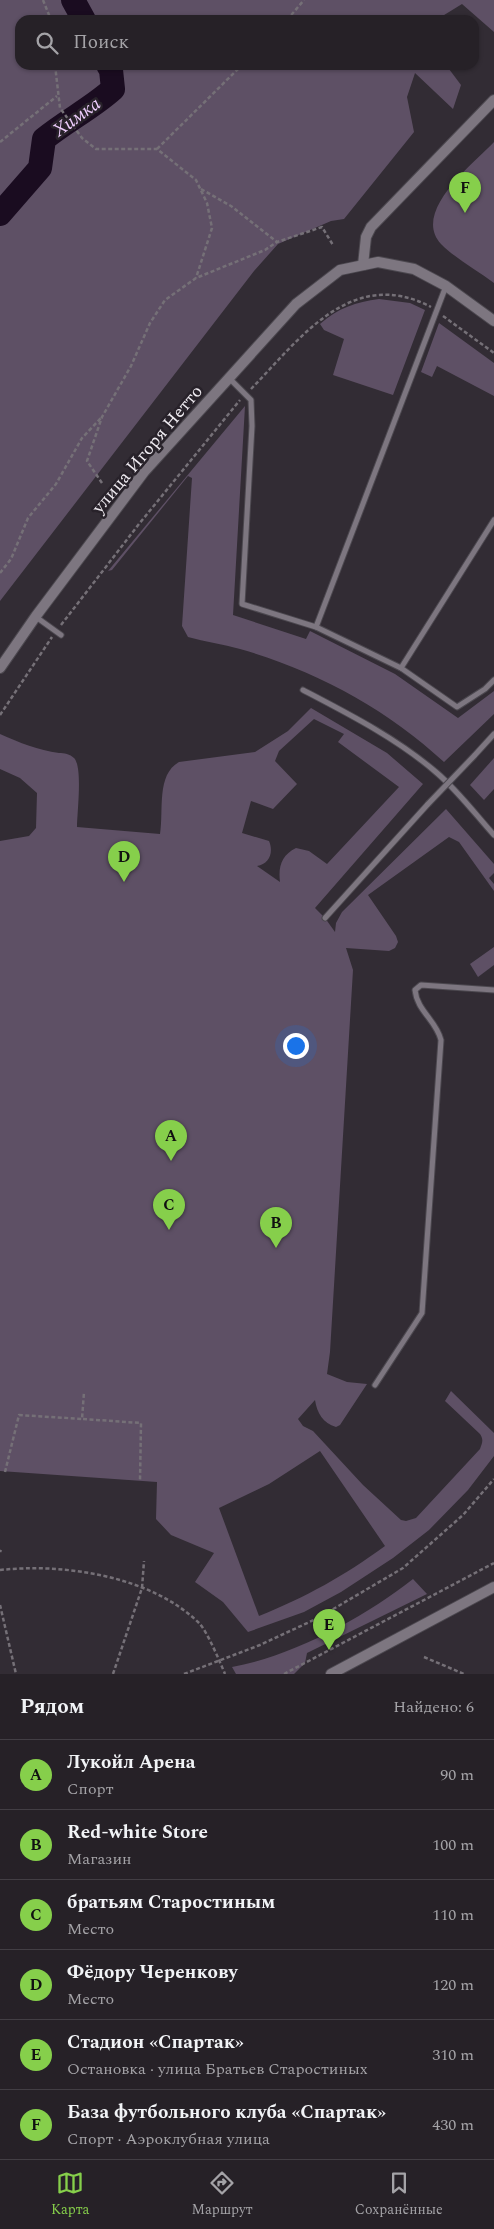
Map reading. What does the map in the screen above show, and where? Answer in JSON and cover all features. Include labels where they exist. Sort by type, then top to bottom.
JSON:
[{"type":"street","points":[[494,100],[371,227],[366,237],[363,265],[378,262],[414,269],[446,286],[494,321]]},
{"type":"street","name":"улица Игоря Нетто","points":[[0,668],[36,616],[144,472],[296,304],[340,270],[363,265]]},
{"type":"street","points":[[331,1674],[494,1587]]},
{"type":"street","points":[[345,1674],[352,1663]]},
{"type":"lane","points":[[316,627],[446,286]]},
{"type":"lane","points":[[229,378],[251,400],[252,426],[242,604],[316,627],[401,668],[457,707],[485,689],[494,680]]},
{"type":"lane","points":[[401,668],[494,520]]},
{"type":"lane","points":[[36,616],[59,633]]},
{"type":"lane","points":[[303,690],[368,726],[438,773],[494,835]]},
{"type":"lane","points":[[325,918],[494,734]]},
{"type":"lane","points":[[375,1385],[422,1313],[441,1040],[439,1031],[418,1005],[415,990],[416,987],[421,985],[494,990]]},
{"type":"path","points":[[43,0],[49,15]]},
{"type":"path","points":[[291,15],[304,0]]},
{"type":"path","points":[[55,70],[60,108],[82,138],[96,149],[157,149],[196,180],[207,203],[212,228],[196,278]]},
{"type":"path","points":[[157,149],[237,70]]},
{"type":"path","points":[[0,142],[58,96]]},
{"type":"path","points":[[200,189],[231,206],[277,242]]},
{"type":"path","points":[[102,483],[87,461],[102,417],[131,366],[150,323],[165,300],[196,278],[265,250],[277,242],[322,227],[333,245]]},
{"type":"path","points":[[247,393],[318,320],[336,307],[365,297],[381,295],[398,296],[429,305],[494,353]]},
{"type":"path","points":[[0,715],[139,524],[240,400]]},
{"type":"path","points":[[0,573],[11,558],[28,518],[56,484],[82,438],[102,417]]},
{"type":"path","points":[[82,1419],[84,1392]]},
{"type":"path","points":[[5,1472],[19,1415],[82,1419],[141,1423],[140,1481]]},
{"type":"path","points":[[184,1674],[260,1645],[318,1618],[403,1568],[463,1515],[494,1479]]},
{"type":"path","points":[[113,1674],[142,1588],[144,1561]]},
{"type":"path","points":[[284,1674],[494,1563]]},
{"type":"path","points":[[0,1570],[28,1567],[74,1571],[107,1576],[142,1588],[172,1603],[200,1624],[225,1674]]},
{"type":"path","points":[[0,1605],[16,1674]]},
{"type":"path","points":[[424,1657],[464,1674]]},
{"type":"shaded area","points":[[0,0],[72,0],[74,3],[78,0],[494,0],[494,32],[479,19],[479,15],[475,15],[462,4],[444,15],[15,15],[15,70],[450,70],[461,85],[453,109],[415,73],[407,97],[414,132],[344,219],[331,221],[278,244],[254,271],[0,601]]},
{"type":"shaded area","points":[[494,142],[494,283],[460,260],[441,244],[434,231],[434,218],[439,203],[449,189]]},
{"type":"shaded area","points":[[379,299],[410,303],[425,310],[393,395],[333,375],[344,339],[324,330],[320,324],[348,307]]},
{"type":"shaded area","points":[[439,323],[494,363],[494,396],[437,366],[432,377],[421,372]]},
{"type":"shaded area","points":[[245,406],[233,615],[306,639],[310,631],[395,674],[458,718],[494,691],[494,714],[444,762],[399,725],[374,708],[322,680],[296,668],[234,647],[188,637],[182,626],[192,478],[188,476],[112,570],[108,571]]},
{"type":"shaded area","points":[[311,708],[387,753],[423,784],[315,908],[335,932],[336,923],[342,912],[446,809],[494,864],[494,873],[489,878],[494,884],[494,891],[459,842],[449,837],[368,895],[396,936],[398,942],[395,948],[389,951],[346,948],[353,970],[330,1352],[327,1374],[347,1382],[367,1384],[340,1425],[336,1427],[324,1420],[317,1409],[315,1400],[298,1419],[303,1426],[313,1431],[363,1485],[401,1520],[406,1521],[416,1518],[480,1449],[482,1440],[480,1434],[445,1401],[451,1391],[494,1433],[494,1456],[468,1490],[429,1530],[393,1558],[341,1592],[304,1612],[248,1632],[223,1602],[195,1582],[214,1553],[171,1535],[156,1519],[157,1482],[0,1471],[0,841],[29,836],[36,828],[37,793],[20,778],[0,769],[0,734],[29,746],[67,754],[74,758],[77,763],[79,780],[77,827],[160,834],[164,784],[167,775],[179,762],[255,752],[288,731]],"holes":[[[314,719],[344,734],[338,742],[399,787],[327,864],[309,851],[296,848],[287,854],[280,866],[280,882],[257,866],[265,863],[271,854],[269,841],[242,833],[251,801],[273,809],[297,784],[275,761],[279,751]],[[320,1451],[385,1546],[355,1567],[324,1585],[259,1616],[219,1508],[269,1484]]]},
{"type":"shaded area","points":[[494,758],[494,789],[484,800],[470,785]]},
{"type":"shaded area","points":[[494,947],[494,965],[478,977],[470,964]]},
{"type":"shaded area","points":[[413,1579],[427,1594],[307,1653],[305,1663],[294,1674],[236,1674],[232,1667],[279,1654],[327,1633],[351,1621]]},
{"type":"waterway","name":"Химка","points":[[73,0],[81,15]]},
{"type":"waterway","name":"Химка","points":[[0,214],[40,168],[44,139],[113,89],[111,70]]},
{"type":"place","name":"База футбольного клуба «Спартак»","points":[[465,213]]},
{"type":"place","name":"Фёдору Черенкову","points":[[124,882]]},
{"type":"place","name":"Лукойл Арена","points":[[171,1161]]},
{"type":"place","name":"братьям Старостиным","points":[[169,1230]]},
{"type":"place","name":"Red-white Store","points":[[276,1248]]},
{"type":"place","name":"Стадион «Спартак»","points":[[329,1650]]}]
